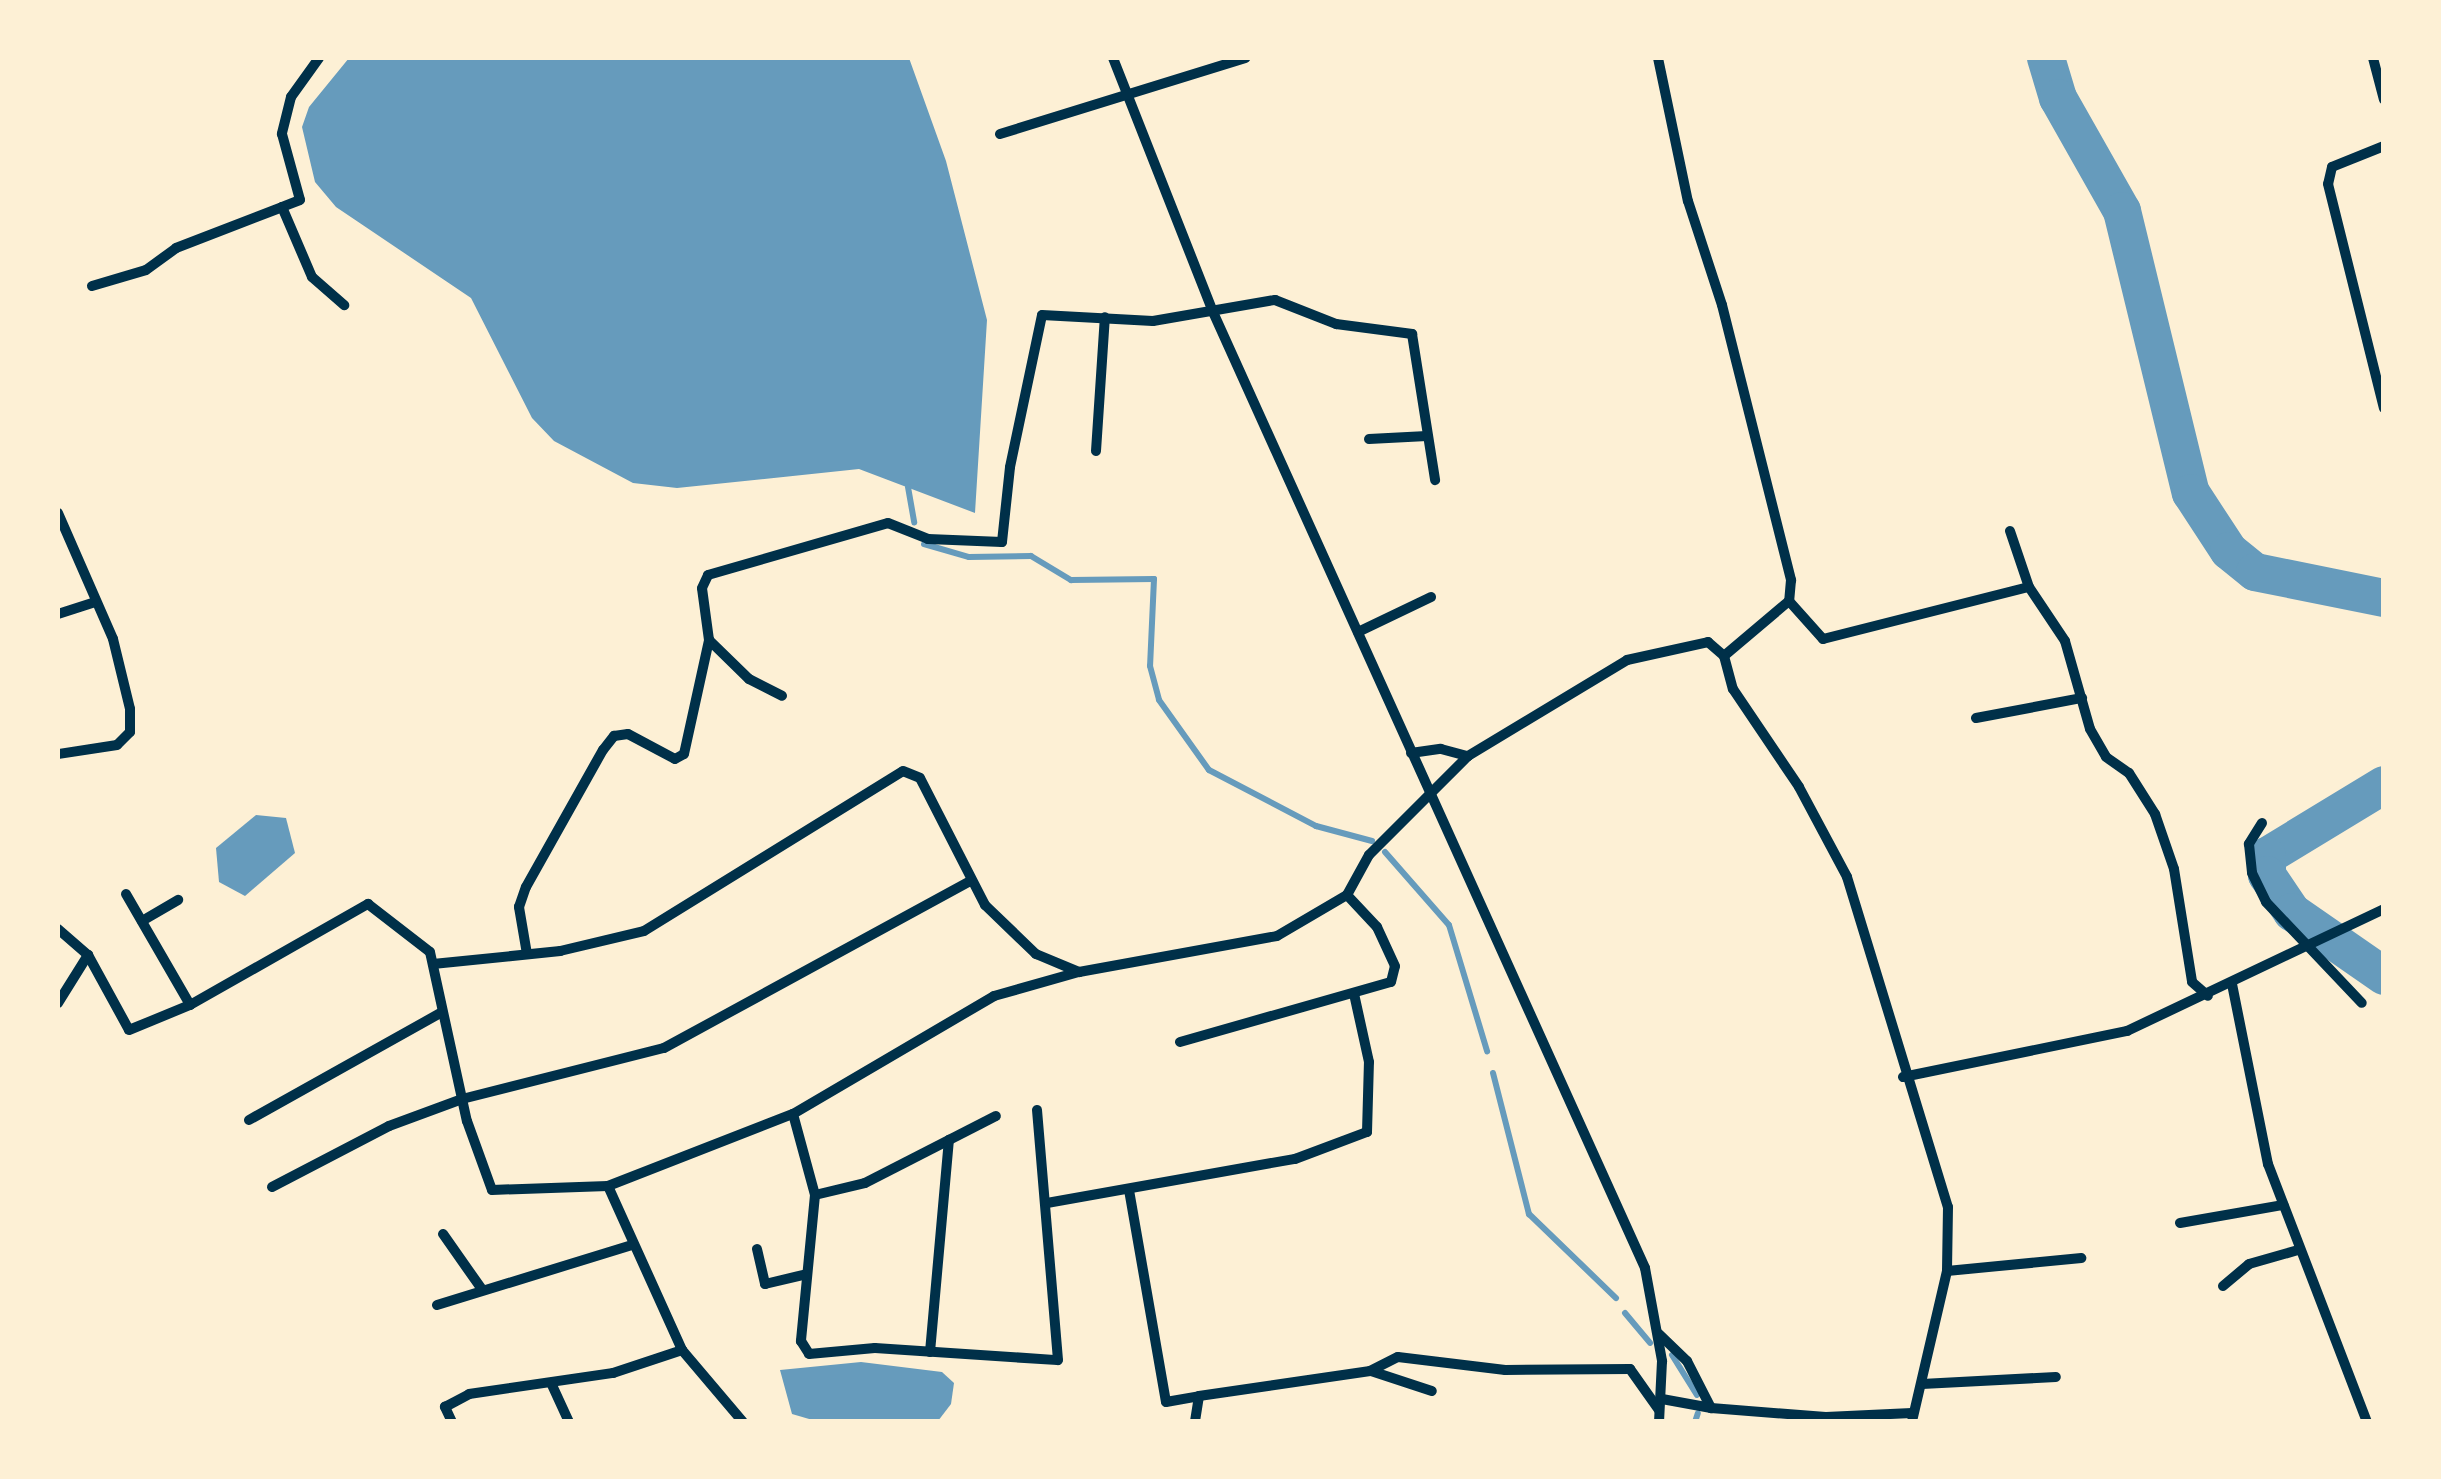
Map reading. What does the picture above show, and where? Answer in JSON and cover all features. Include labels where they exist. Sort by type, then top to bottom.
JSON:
[{"type":"street","points":[[92,286],[146,270],[176,248],[300,200],[282,134],[290,97],[320,58]]},
{"type":"street","points":[[1113,58],[1213,312],[1645,1268],[1659,1333],[1660,1417]]},
{"type":"street","points":[[1000,134],[1245,58]]},
{"type":"street","points":[[1658,58],[1688,202],[1787,558],[1789,601],[1823,640],[2029,587]]},
{"type":"street","points":[[2372,58],[2384,100]]},
{"type":"street","points":[[2384,146],[2332,167],[2328,184],[2384,408]]},
{"type":"street","points":[[282,207],[312,277],[344,305]]},
{"type":"street","points":[[527,954],[519,907],[526,887],[603,750],[614,736],[628,734],[675,759],[684,754],[708,640],[702,588],[708,575],[888,523],[928,539],[1002,542],[1010,466],[1042,315],[1152,321],[1275,300],[1336,324],[1412,334],[1435,480]]},
{"type":"street","points":[[1096,451],[1105,317]]},
{"type":"street","points":[[1369,439],[1427,436]]},
{"type":"street","points":[[58,513],[112,639],[130,732],[117,745],[58,754]]},
{"type":"street","points":[[2010,531],[2029,587],[2065,641],[2106,757],[2129,774],[2155,814],[2174,868],[2192,982],[2208,996]]},
{"type":"street","points":[[1358,632],[1432,597]]},
{"type":"street","points":[[1724,656],[1789,601]]},
{"type":"street","points":[[58,614],[96,602]]},
{"type":"street","points":[[708,640],[749,679],[782,696]]},
{"type":"street","points":[[58,929],[88,954],[129,1030],[190,1005],[368,904],[430,952],[462,1099],[492,1190],[608,1186],[793,1114],[994,996],[1078,972],[1277,936],[1348,895],[1369,855],[1468,756],[1627,660],[1708,642],[1724,656],[1732,689],[1799,787],[1847,876],[1903,1078],[1948,1207],[1948,1271],[1912,1417],[1826,1417],[1711,1408],[1662,1399]]},
{"type":"street","points":[[1976,718],[2082,698]]},
{"type":"street","points":[[1411,752],[1440,749],[1468,756]]},
{"type":"street","points":[[433,964],[527,954],[644,931],[903,772],[920,778],[969,882],[1036,954],[1078,972]]},
{"type":"street","points":[[2262,824],[2249,844],[2252,873],[2266,902],[2313,942],[2362,1003]]},
{"type":"street","points":[[272,1187],[389,1126],[462,1099],[664,1048],[969,882]]},
{"type":"street","points":[[126,894],[190,1005]]},
{"type":"street","points":[[1180,1042],[1391,982],[1395,966],[1377,927],[1348,895]]},
{"type":"street","points":[[142,921],[178,900]]},
{"type":"street","points":[[1903,1078],[2127,1031],[2208,996],[2384,909]]},
{"type":"street","points":[[58,1003],[88,954]]},
{"type":"street","points":[[2232,984],[2282,1205],[2367,1422]]},
{"type":"street","points":[[1047,1204],[1295,1159],[1367,1132],[1370,1062],[1354,994]]},
{"type":"street","points":[[248,1120],[442,1012]]},
{"type":"street","points":[[793,1114],[816,1195],[801,1340],[809,1354],[930,1352],[1058,1360],[1036,1110]]},
{"type":"street","points":[[816,1195],[865,1183],[996,1116]]},
{"type":"street","points":[[930,1352],[949,1140]]},
{"type":"street","points":[[608,1186],[682,1350],[739,1420]]},
{"type":"street","points":[[1129,1190],[1166,1402],[1370,1371],[1398,1357],[1534,1371],[1630,1369],[1660,1417]]},
{"type":"street","points":[[2180,1224],[2282,1205]]},
{"type":"street","points":[[443,1234],[480,1288]]},
{"type":"street","points":[[437,1306],[480,1288],[632,1245]]},
{"type":"street","points":[[757,1250],[765,1284],[807,1274]]},
{"type":"street","points":[[2223,1286],[2249,1264],[2298,1250]]},
{"type":"street","points":[[1948,1271],[2081,1258]]},
{"type":"street","points":[[1659,1333],[1687,1360],[1711,1408]]},
{"type":"street","points":[[452,1422],[445,1407],[469,1394],[552,1385],[682,1350]]},
{"type":"street","points":[[1408,1382],[1420,1359]]},
{"type":"street","points":[[1370,1371],[1432,1390]]},
{"type":"street","points":[[1922,1384],[2056,1377]]},
{"type":"street","points":[[552,1385],[569,1422]]},
{"type":"street","points":[[1194,1422],[1200,1396]]},
{"type":"water","points":[[349,58],[909,58],[946,161],[987,320],[975,513],[859,469],[677,488],[633,483],[554,441],[532,418],[471,298],[336,207],[315,182],[302,127],[309,107]]},
{"type":"water","points":[[256,815],[286,818],[295,853],[245,896],[219,882],[216,848]]},
{"type":"water","points":[[861,1362],[942,1372],[954,1383],[951,1404],[938,1421],[816,1421],[792,1414],[780,1370]]},
{"type":"waterway","points":[[2046,58],[2058,98],[2122,211],[2191,493],[2229,551],[2255,572],[2384,598]]},
{"type":"waterway","points":[[908,487],[914,522]]},
{"type":"waterway","points":[[924,544],[969,557],[1031,556],[1071,580],[1154,579],[1150,666],[1159,700],[1209,770],[1316,826],[1372,841]]},
{"type":"waterway","points":[[2384,785],[2267,856],[2267,875],[2292,912],[2384,976]]},
{"type":"waterway","points":[[1385,852],[1449,925],[1487,1051]]},
{"type":"waterway","points":[[1493,1073],[1529,1214],[1616,1298]]},
{"type":"waterway","points":[[1625,1313],[1650,1343]]},
{"type":"waterway","points":[[1672,1355],[1697,1395]]},
{"type":"waterway","points":[[1695,1422],[1698,1413]]}]
